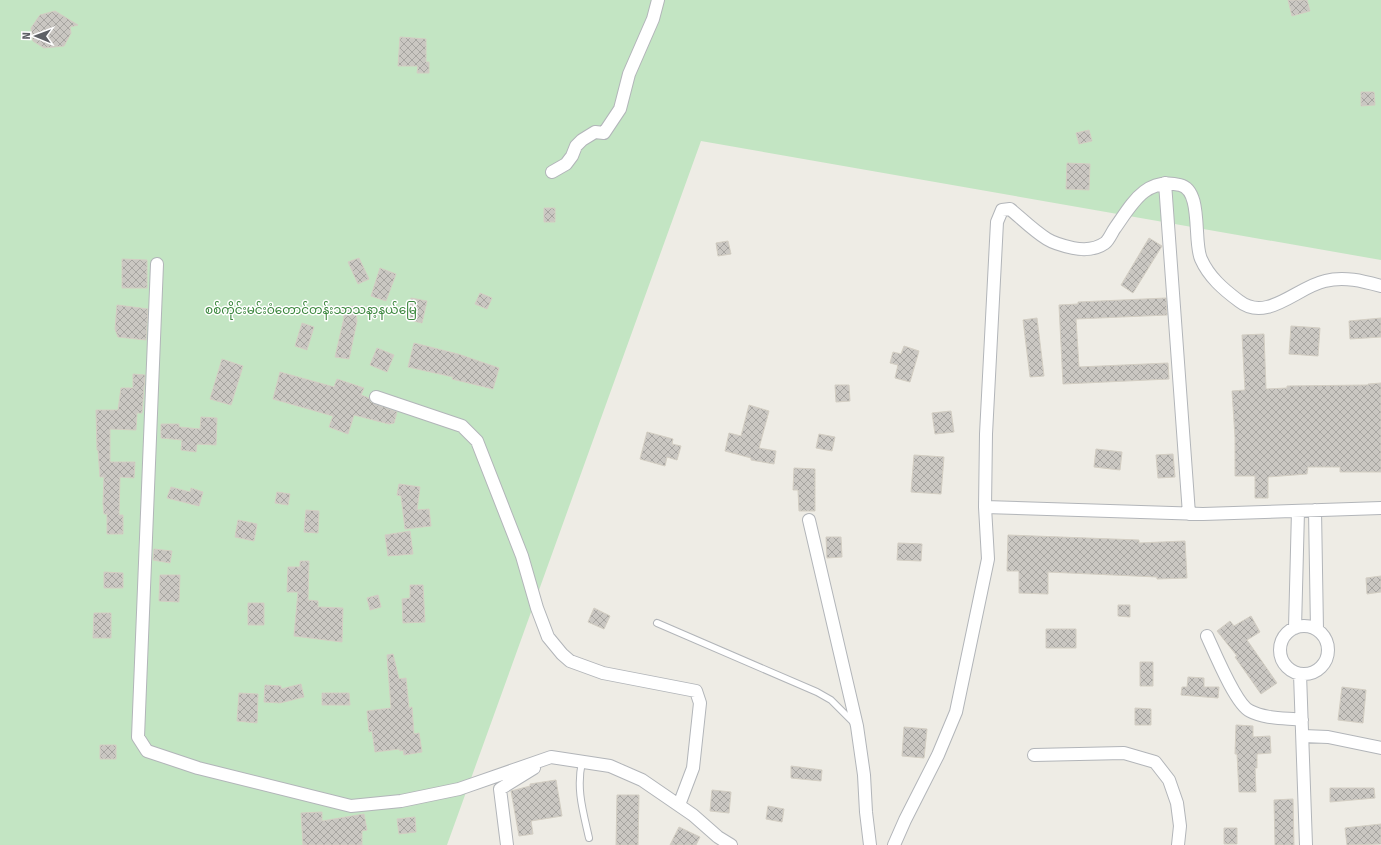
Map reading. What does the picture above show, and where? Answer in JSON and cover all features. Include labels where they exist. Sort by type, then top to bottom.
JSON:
[{"type":"street","points":[[552,172],[566,164],[576,146],[582,140],[595,132],[604,133],[620,109],[629,74],[653,19],[658,0]]},
{"type":"street","points":[[1165,183],[1189,514]]},
{"type":"street","points":[[894,845],[905,820],[938,756],[956,712],[988,559],[985,507],[986,434],[997,222],[1002,210],[1010,209],[1047,240],[1059,245],[1085,250],[1105,243],[1139,194],[1154,186],[1165,183],[1181,185],[1192,195],[1200,257],[1208,273],[1240,303],[1255,309],[1269,307],[1289,299],[1306,288],[1324,281],[1338,279],[1359,280],[1381,286]]},
{"type":"street","points":[[157,264],[138,737],[147,751],[198,768],[351,806],[401,801],[459,789],[551,757],[610,766],[642,780],[678,805],[718,837],[731,845]]},
{"type":"street","points":[[376,397],[462,426],[477,441],[522,556],[537,608],[548,637],[562,654],[570,661],[603,673],[696,691],[700,703],[693,768],[678,805]]},
{"type":"street","points":[[985,507],[1189,514],[1381,508]]},
{"type":"street","points":[[1315,510],[1317,630]]},
{"type":"street","points":[[1295,628],[1298,511]]},
{"type":"street","points":[[809,520],[857,726],[864,775],[870,845]]},
{"type":"street","points":[[1306,626],[1317,630],[1324,638],[1328,648],[1326,659],[1320,668],[1311,673],[1300,674],[1290,671],[1283,663],[1280,653],[1281,642],[1286,634],[1295,628],[1306,626]]},
{"type":"street","points":[[1207,636],[1235,694],[1249,711],[1274,717],[1302,720]]},
{"type":"street","points":[[1300,674],[1306,845]]},
{"type":"street","points":[[1303,736],[1328,737],[1381,748]]},
{"type":"street","points":[[1034,755],[1124,753],[1155,762],[1169,780],[1177,803],[1180,826],[1178,845]]},
{"type":"street","points":[[507,845],[500,789],[551,757]]},
{"type":"lane","points":[[657,623],[817,692],[831,700],[857,726]]},
{"type":"lane","points":[[582,762],[578,779],[589,838]]},
{"type":"green space","name":"စစ်ကိုင်းမင်းဝံတောင်တန်းသာသနာ့နယ်မြေ","points":[[0,0],[1381,0],[1381,260],[701,141],[447,845],[0,845]]},
{"type":"building","points":[[1288,0],[1307,0],[1310,11],[1292,16]]},
{"type":"building","points":[[55,11],[78,25],[70,27],[71,33],[64,46],[44,48],[33,41],[31,28],[40,15]]},
{"type":"building","points":[[400,37],[426,39],[426,62],[429,62],[429,73],[417,73],[418,66],[398,66]]},
{"type":"building","points":[[1361,92],[1374,92],[1375,105],[1361,106]]},
{"type":"building","points":[[1089,130],[1092,141],[1079,144],[1076,133]]},
{"type":"building","points":[[1067,163],[1090,164],[1089,190],[1066,189]]},
{"type":"building","points":[[544,208],[555,208],[555,222],[544,222]]},
{"type":"building","points":[[1149,238],[1162,246],[1133,293],[1121,285]]},
{"type":"building","points":[[728,241],[731,254],[718,256],[716,243]]},
{"type":"building","points":[[359,258],[369,279],[358,284],[348,262]]},
{"type":"building","points":[[122,259],[147,260],[147,288],[122,288]]},
{"type":"building","points":[[380,268],[396,274],[386,301],[371,296]]},
{"type":"building","points":[[480,293],[492,298],[487,309],[475,304]]},
{"type":"building","points":[[411,298],[427,301],[422,323],[406,319]]},
{"type":"building","points":[[1166,298],[1167,315],[1076,319],[1079,367],[1168,363],[1169,379],[1063,384],[1059,305],[1078,304],[1078,302]]},
{"type":"building","points":[[117,305],[148,309],[146,340],[118,337],[115,329]]},
{"type":"building","points":[[355,306],[357,321],[349,359],[335,357],[344,318],[342,309]]},
{"type":"building","points":[[1037,318],[1044,376],[1030,377],[1023,320]]},
{"type":"building","points":[[1381,318],[1381,337],[1350,339],[1349,321]]},
{"type":"building","points":[[302,323],[314,327],[307,350],[295,346]]},
{"type":"building","points":[[1291,326],[1320,328],[1318,356],[1289,354]]},
{"type":"building","points":[[1264,334],[1266,389],[1287,388],[1287,386],[1368,385],[1381,383],[1381,472],[1340,472],[1340,467],[1308,467],[1307,474],[1268,477],[1268,498],[1255,498],[1255,476],[1235,476],[1235,437],[1232,391],[1245,390],[1242,335]]},
{"type":"building","points":[[414,343],[458,354],[499,368],[493,389],[452,379],[453,377],[408,367]]},
{"type":"building","points":[[904,346],[919,351],[910,382],[895,378],[898,365],[890,363],[893,352],[901,354]]},
{"type":"building","points":[[377,348],[394,355],[387,372],[370,365]]},
{"type":"building","points":[[222,359],[243,366],[231,405],[210,399]]},
{"type":"building","points":[[280,372],[334,387],[337,379],[364,388],[361,395],[369,398],[371,402],[397,412],[394,423],[389,424],[354,415],[348,434],[329,427],[333,416],[273,399]]},
{"type":"building","points":[[133,374],[145,375],[142,413],[137,413],[136,430],[110,429],[110,462],[135,462],[134,478],[120,477],[119,515],[123,515],[123,534],[107,534],[107,514],[104,514],[103,503],[104,477],[100,477],[97,450],[96,410],[118,410],[121,388],[133,388]]},
{"type":"building","points":[[835,385],[849,385],[850,401],[836,402]]},
{"type":"building","points":[[749,405],[769,411],[759,448],[776,451],[774,464],[751,460],[751,458],[725,451],[729,433],[741,436]]},
{"type":"building","points":[[951,411],[954,432],[935,434],[932,413]]},
{"type":"building","points":[[201,417],[217,418],[216,445],[197,444],[196,452],[181,450],[182,440],[161,438],[161,424],[179,424],[179,427],[200,429]]},
{"type":"building","points":[[647,432],[673,439],[672,444],[681,446],[677,460],[667,457],[665,466],[640,459]]},
{"type":"building","points":[[819,434],[835,437],[832,451],[816,448]]},
{"type":"building","points":[[1096,449],[1122,452],[1120,470],[1094,467]]},
{"type":"building","points":[[1173,454],[1175,477],[1158,478],[1156,455]]},
{"type":"building","points":[[914,455],[944,457],[941,494],[911,492]]},
{"type":"building","points":[[794,468],[815,469],[815,511],[799,511],[798,490],[793,490]]},
{"type":"building","points":[[399,484],[420,487],[417,510],[429,509],[431,526],[405,529],[401,496],[397,495]]},
{"type":"building","points":[[171,487],[190,492],[191,488],[203,492],[199,506],[167,498]]},
{"type":"building","points":[[277,492],[290,494],[288,505],[275,503]]},
{"type":"building","points":[[306,510],[319,511],[318,533],[304,532]]},
{"type":"building","points":[[238,520],[257,524],[254,541],[235,537]]},
{"type":"building","points":[[410,531],[413,554],[388,556],[385,535]]},
{"type":"building","points":[[1008,535],[1139,540],[1139,543],[1185,541],[1187,578],[1157,579],[1157,577],[1048,572],[1048,594],[1019,593],[1019,571],[1007,571]]},
{"type":"building","points":[[826,537],[841,537],[842,557],[827,558]]},
{"type":"building","points":[[898,543],[922,544],[921,561],[897,560]]},
{"type":"building","points":[[154,549],[172,551],[170,563],[153,560]]},
{"type":"building","points":[[300,561],[309,561],[308,600],[318,601],[318,607],[343,608],[342,642],[294,636],[298,592],[287,592],[288,567],[300,567]]},
{"type":"building","points":[[104,572],[123,573],[123,588],[104,588]]},
{"type":"building","points":[[160,575],[180,575],[179,602],[159,601]]},
{"type":"building","points":[[1381,576],[1381,592],[1367,594],[1366,578]]},
{"type":"building","points":[[410,585],[423,585],[425,622],[403,623],[402,599],[410,598]]},
{"type":"building","points":[[378,595],[381,607],[370,610],[367,598]]},
{"type":"building","points":[[248,603],[264,603],[264,625],[248,625]]},
{"type":"building","points":[[1118,605],[1130,605],[1130,617],[1118,616]]},
{"type":"building","points":[[594,608],[610,616],[604,629],[588,622]]},
{"type":"building","points":[[94,613],[111,613],[111,638],[93,638]]},
{"type":"building","points":[[1251,616],[1260,632],[1247,640],[1277,683],[1261,694],[1235,657],[1237,656],[1217,631],[1230,621],[1234,626]]},
{"type":"building","points":[[1046,629],[1076,629],[1076,648],[1046,648]]},
{"type":"building","points":[[393,654],[399,679],[406,678],[409,708],[412,707],[414,734],[419,733],[422,752],[404,755],[403,750],[400,751],[399,749],[375,752],[372,731],[369,732],[367,711],[391,708],[387,655]]},
{"type":"building","points":[[1140,662],[1153,662],[1153,686],[1140,686]]},
{"type":"building","points":[[1188,677],[1204,678],[1204,687],[1219,687],[1218,698],[1181,695],[1182,687],[1187,687]]},
{"type":"building","points":[[301,684],[304,697],[280,703],[264,702],[265,685],[281,686],[281,689]]},
{"type":"building","points":[[1342,687],[1366,690],[1363,723],[1338,720]]},
{"type":"building","points":[[239,693],[258,694],[257,723],[237,721]]},
{"type":"building","points":[[322,693],[349,693],[350,705],[322,705]]},
{"type":"building","points":[[1135,708],[1151,709],[1151,725],[1135,725]]},
{"type":"building","points":[[1236,725],[1253,726],[1253,737],[1270,736],[1271,753],[1257,754],[1257,768],[1255,768],[1256,792],[1239,792],[1237,754],[1235,754]]},
{"type":"building","points":[[904,727],[927,729],[924,758],[902,756]]},
{"type":"building","points":[[100,745],[116,745],[116,759],[100,759]]},
{"type":"building","points":[[791,766],[822,770],[821,781],[791,778]]},
{"type":"building","points":[[556,780],[562,816],[531,821],[533,834],[519,836],[511,791],[530,786],[530,784]]},
{"type":"building","points":[[1330,788],[1374,788],[1375,798],[1330,802]]},
{"type":"building","points":[[712,790],[731,792],[729,813],[710,811]]},
{"type":"building","points":[[617,795],[639,795],[638,845],[616,845]]},
{"type":"building","points":[[1293,799],[1294,845],[1275,845],[1274,800]]},
{"type":"building","points":[[768,806],[784,809],[782,822],[766,819]]},
{"type":"building","points":[[322,812],[322,821],[364,814],[367,830],[362,831],[362,845],[303,845],[301,813]]},
{"type":"building","points":[[415,817],[416,832],[399,834],[397,819]]},
{"type":"building","points":[[1381,824],[1381,844],[1347,845],[1345,828]]},
{"type":"building","points":[[679,827],[700,837],[696,845],[670,845]]},
{"type":"building","points":[[1224,828],[1237,828],[1237,844],[1224,844]]}]
